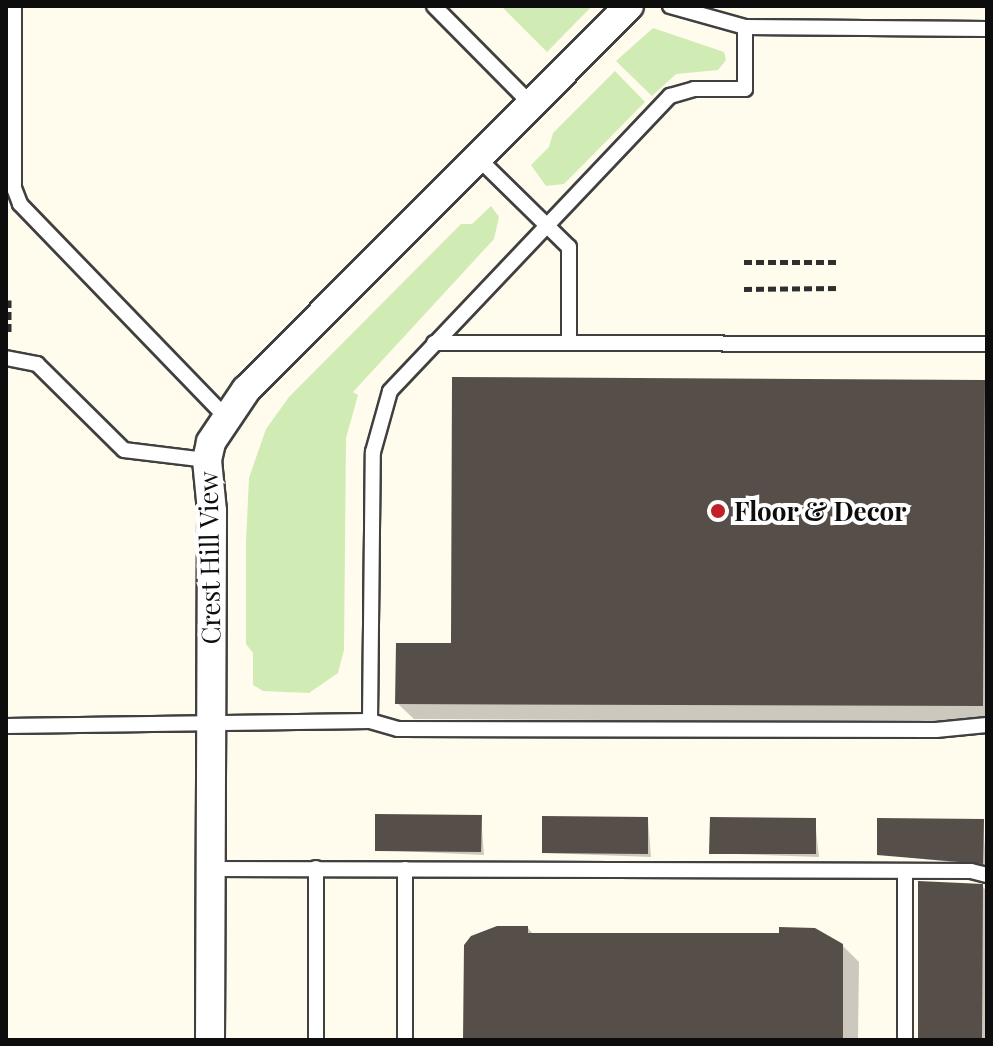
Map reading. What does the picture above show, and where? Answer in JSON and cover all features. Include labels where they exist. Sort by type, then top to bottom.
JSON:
[{"type":"street","name":"Crest Hill View","points":[[210,1040],[212,511],[207,460],[226,417],[246,390],[629,6]]},
{"type":"lane","points":[[14,6],[14,188],[20,204],[226,417]]},
{"type":"lane","points":[[434,6],[532,105]]},
{"type":"lane","points":[[670,6],[745,27],[987,29]]},
{"type":"lane","points":[[370,721],[376,430],[390,391],[547,225],[640,133],[670,96],[694,89],[745,89],[745,27]]},
{"type":"lane","points":[[479,159],[570,250],[569,343]]},
{"type":"lane","points":[[434,343],[987,344]]},
{"type":"lane","points":[[7,358],[37,364],[124,450],[207,460]]},
{"type":"lane","points":[[6,726],[210,726],[370,721],[398,729],[936,730],[987,725]]},
{"type":"lane","points":[[316,868],[316,1040]]},
{"type":"lane","points":[[210,869],[905,871],[987,875]]},
{"type":"lane","points":[[405,869],[405,1040]]},
{"type":"lane","points":[[905,871],[905,1040]]},
{"type":"path","points":[[744,262],[840,262]]},
{"type":"path","points":[[744,289],[840,288]]},
{"type":"path","points":[[7,358],[9,300]]},
{"type":"green space","points":[[501,6],[592,6],[547,52]]},
{"type":"green space","points":[[653,28],[724,52],[726,60],[718,70],[676,74],[652,96],[616,61]]},
{"type":"green space","points":[[615,71],[645,102],[564,184],[546,186],[531,165],[549,147],[553,133]]},
{"type":"green space","points":[[491,206],[499,217],[494,239],[353,392],[358,395],[346,438],[344,650],[338,673],[309,693],[263,691],[253,685],[253,653],[246,644],[246,542],[249,478],[266,429],[289,397],[461,224],[472,224]]},
{"type":"building","name":"Floor & Decor","points":[[452,377],[985,380],[983,706],[395,704],[396,643],[451,643]]},
{"type":"building","points":[[375,814],[482,815],[481,852],[375,851]]},
{"type":"building","points":[[542,816],[648,817],[648,854],[542,853]]},
{"type":"building","points":[[710,817],[816,818],[816,854],[709,854]]},
{"type":"building","points":[[877,818],[984,819],[983,864],[877,855]]},
{"type":"building","points":[[918,881],[983,884],[982,1040],[918,1040]]},
{"type":"building","points":[[497,926],[528,926],[528,933],[779,933],[779,927],[815,928],[843,944],[843,1040],[463,1040],[464,945],[471,936]]},
{"type":"place","name":"Floor & Decor","points":[[718,511]]}]
